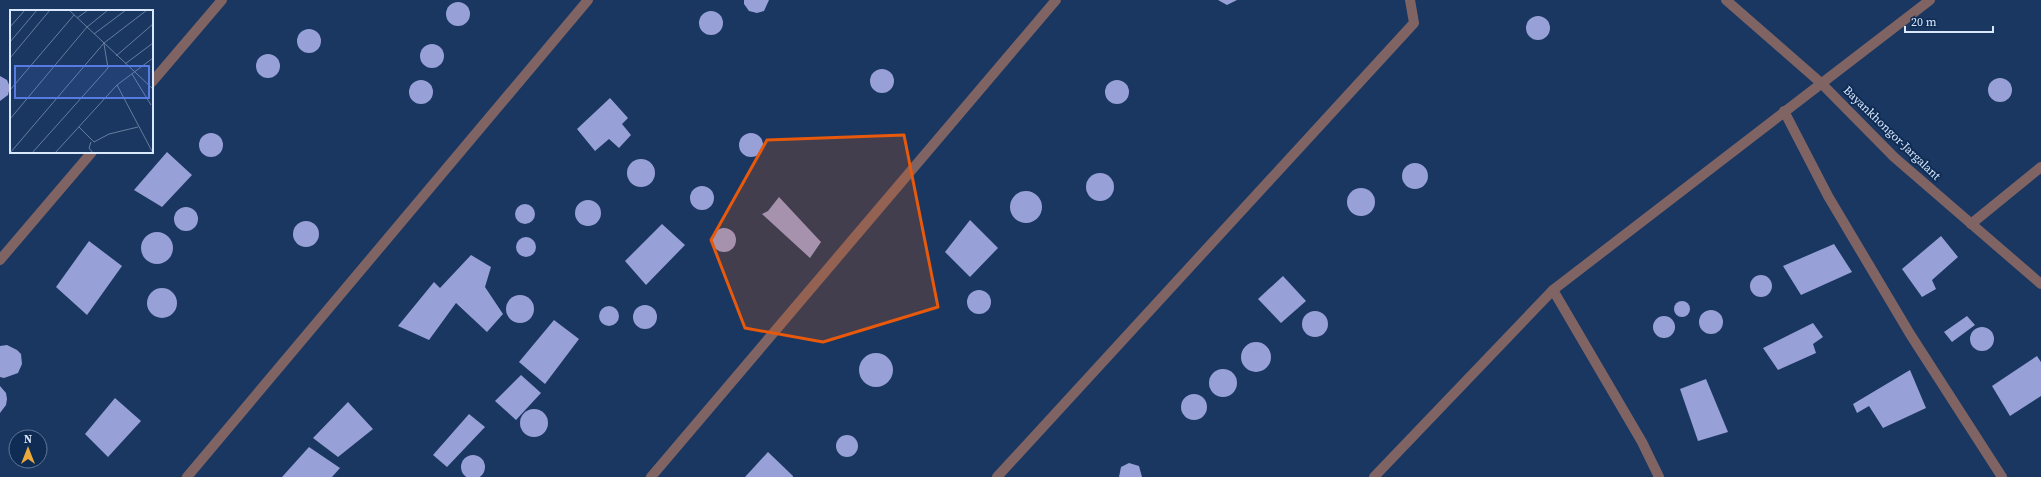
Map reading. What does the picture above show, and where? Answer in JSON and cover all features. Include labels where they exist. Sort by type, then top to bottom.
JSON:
[{"type":"street","points":[[153,81],[222,0]]},
{"type":"street","points":[[187,477],[588,0]]},
{"type":"street","points":[[651,477],[1056,0]]},
{"type":"street","points":[[997,477],[1414,23],[1410,0]]},
{"type":"street","name":"Bayankhongor-Jargalant","points":[[1726,0],[1821,83],[1894,157],[2041,284]]},
{"type":"street","points":[[1374,477],[1553,290],[1930,0]]},
{"type":"street","points":[[1784,111],[1828,196],[1910,334],[2002,477]]},
{"type":"street","points":[[0,260],[91,153]]},
{"type":"street","points":[[1971,224],[2041,167]]},
{"type":"street","points":[[1553,290],[1642,442],[1660,477]]},
{"type":"highlighted area","points":[[904,135],[938,307],[823,342],[745,328],[711,240],[767,140]]},
{"type":"building","points":[[744,0],[769,0],[764,11],[757,13],[749,11],[744,4]]},
{"type":"building","points":[[1218,0],[1237,0],[1227,5]]},
{"type":"building","points":[[458,2],[467,5],[470,14],[467,23],[458,26],[449,23],[446,14],[449,5]]},
{"type":"building","points":[[711,11],[720,14],[723,23],[720,32],[711,35],[702,32],[699,23],[702,14]]},
{"type":"building","points":[[1538,16],[1547,19],[1550,28],[1547,37],[1538,40],[1529,37],[1526,28],[1529,19]]},
{"type":"building","points":[[309,29],[318,32],[321,41],[318,50],[309,53],[300,50],[297,41],[300,32]]},
{"type":"building","points":[[427,44],[437,44],[444,51],[444,61],[437,68],[427,68],[420,61],[420,51]]},
{"type":"building","points":[[268,54],[277,57],[280,66],[277,75],[268,78],[259,75],[256,66],[259,57]]},
{"type":"building","points":[[882,69],[891,72],[894,81],[891,90],[882,93],[873,90],[870,81],[873,72]]},
{"type":"building","points":[[0,76],[7,80],[10,87],[8,95],[0,101]]},
{"type":"building","points":[[2000,78],[2009,81],[2012,90],[2009,99],[2000,102],[1991,99],[1988,90],[1991,81]]},
{"type":"building","points":[[416,80],[426,80],[433,87],[433,97],[426,104],[416,104],[409,97],[409,87]]},
{"type":"building","points":[[1117,80],[1126,83],[1129,92],[1126,101],[1117,104],[1108,101],[1105,92],[1108,83]]},
{"type":"building","points":[[610,98],[628,118],[622,124],[631,135],[619,148],[609,139],[595,151],[577,129]]},
{"type":"building","points":[[211,133],[220,136],[223,145],[220,154],[211,157],[202,154],[199,145],[202,136]]},
{"type":"building","points":[[751,133],[759,137],[763,145],[759,153],[751,157],[743,153],[739,145],[743,137]]},
{"type":"building","points":[[167,152],[192,175],[162,207],[134,190]]},
{"type":"building","points":[[641,159],[651,163],[655,173],[651,183],[641,187],[631,183],[627,173],[631,163]]},
{"type":"building","points":[[1415,163],[1425,166],[1428,176],[1425,186],[1415,189],[1405,186],[1402,176],[1405,166]]},
{"type":"building","points":[[1100,173],[1110,177],[1114,187],[1110,197],[1100,201],[1090,197],[1086,187],[1090,177]]},
{"type":"building","points":[[702,186],[707,187],[713,193],[713,203],[707,209],[702,210],[697,209],[691,203],[690,198],[691,193],[697,187]]},
{"type":"building","points":[[1361,188],[1371,192],[1375,202],[1371,212],[1361,216],[1351,212],[1347,202],[1351,192]]},
{"type":"building","points":[[1026,191],[1037,196],[1042,207],[1037,218],[1026,223],[1015,218],[1010,207],[1015,196]]},
{"type":"building","points":[[779,197],[821,242],[810,258],[762,214],[768,211]]},
{"type":"building","points":[[588,200],[597,204],[601,213],[597,222],[588,226],[579,222],[575,213],[579,204]]},
{"type":"building","points":[[525,204],[532,207],[535,214],[532,221],[525,224],[518,221],[515,214],[518,207]]},
{"type":"building","points":[[186,207],[191,208],[197,214],[197,224],[191,230],[186,231],[181,230],[175,224],[174,219],[175,214],[181,208]]},
{"type":"building","points":[[970,220],[998,248],[970,277],[945,252]]},
{"type":"building","points":[[306,221],[315,225],[319,234],[315,243],[306,247],[297,243],[293,234],[297,225]]},
{"type":"building","points":[[662,224],[685,245],[646,285],[625,261]]},
{"type":"building","points":[[724,228],[733,231],[736,240],[733,249],[724,252],[715,249],[712,240],[715,231]]},
{"type":"building","points":[[157,232],[168,237],[173,248],[168,259],[157,264],[146,259],[141,248],[146,237]]},
{"type":"building","points":[[1941,236],[1958,257],[1932,280],[1936,289],[1922,297],[1902,269]]},
{"type":"building","points":[[526,237],[533,240],[536,247],[533,254],[526,257],[519,254],[516,247],[519,240]]},
{"type":"building","points":[[89,241],[122,266],[87,315],[56,287]]},
{"type":"building","points":[[1834,244],[1852,272],[1801,295],[1783,266]]},
{"type":"building","points":[[471,255],[491,267],[485,287],[503,314],[487,332],[456,303],[429,340],[398,326],[434,282],[440,288]]},
{"type":"building","points":[[1761,275],[1769,278],[1772,286],[1769,294],[1761,297],[1753,294],[1750,286],[1753,278]]},
{"type":"building","points":[[1283,276],[1306,301],[1281,323],[1258,299]]},
{"type":"building","points":[[162,288],[173,292],[177,303],[173,314],[162,318],[151,314],[147,303],[151,292]]},
{"type":"building","points":[[979,290],[988,293],[991,302],[988,311],[979,314],[970,311],[967,302],[970,293]]},
{"type":"building","points":[[520,295],[530,299],[534,309],[530,319],[520,323],[510,319],[506,309],[510,299]]},
{"type":"building","points":[[1679,301],[1685,301],[1690,306],[1688,315],[1685,317],[1679,317],[1674,312],[1674,306]]},
{"type":"building","points":[[645,305],[650,306],[656,312],[656,322],[650,328],[645,329],[640,328],[634,322],[633,317],[634,312],[640,306]]},
{"type":"building","points":[[605,306],[613,306],[619,312],[619,320],[613,326],[605,326],[599,320],[599,312]]},
{"type":"building","points":[[1711,310],[1719,314],[1723,322],[1719,330],[1711,334],[1703,330],[1699,322],[1703,314]]},
{"type":"building","points":[[1315,311],[1324,315],[1328,324],[1324,333],[1315,337],[1306,333],[1302,324],[1306,315]]},
{"type":"building","points":[[1664,316],[1672,319],[1675,327],[1672,335],[1664,338],[1656,335],[1653,327],[1656,319]]},
{"type":"building","points":[[1967,316],[1975,325],[1952,342],[1944,332]]},
{"type":"building","points":[[554,320],[579,339],[545,384],[519,362]]},
{"type":"building","points":[[1813,323],[1823,337],[1813,344],[1816,353],[1778,370],[1763,348]]},
{"type":"building","points":[[1982,327],[1991,330],[1994,339],[1991,348],[1982,351],[1973,348],[1970,339],[1973,330]]},
{"type":"building","points":[[1256,342],[1267,346],[1271,357],[1267,368],[1256,372],[1245,368],[1241,357],[1245,346]]},
{"type":"building","points":[[7,345],[17,350],[21,354],[22,364],[18,373],[4,378],[0,377],[0,346]]},
{"type":"building","points":[[873,353],[879,353],[883,354],[890,360],[893,370],[892,377],[886,384],[879,387],[873,387],[869,386],[862,380],[859,373],[859,367],[860,363],[866,356]]},
{"type":"building","points":[[2037,356],[2041,362],[2041,396],[2010,416],[1992,386]]},
{"type":"building","points":[[1223,369],[1233,373],[1237,383],[1233,393],[1223,397],[1213,393],[1209,383],[1213,373]]},
{"type":"building","points":[[1910,370],[1926,408],[1883,428],[1869,406],[1857,413],[1853,404]]},
{"type":"building","points":[[521,375],[541,393],[516,420],[495,401]]},
{"type":"building","points":[[1706,379],[1728,432],[1698,441],[1680,389]]},
{"type":"building","points":[[0,386],[6,393],[7,399],[6,405],[0,413]]},
{"type":"building","points":[[1194,394],[1203,398],[1207,407],[1203,416],[1194,420],[1185,416],[1181,407],[1185,398]]},
{"type":"building","points":[[115,398],[141,421],[108,457],[85,434]]},
{"type":"building","points":[[348,402],[373,429],[338,457],[313,438]]},
{"type":"building","points":[[534,409],[544,413],[548,423],[544,433],[534,437],[524,433],[520,423],[524,413]]},
{"type":"building","points":[[469,414],[485,427],[447,467],[433,455]]},
{"type":"building","points":[[847,435],[855,438],[858,446],[855,454],[847,457],[839,454],[836,446],[839,438]]},
{"type":"building","points":[[309,447],[340,468],[332,477],[282,477]]},
{"type":"building","points":[[768,452],[793,476],[793,477],[745,477]]},
{"type":"building","points":[[473,455],[478,456],[482,458],[485,467],[482,476],[478,478],[468,478],[464,476],[461,467],[464,458]]},
{"type":"building","points":[[1129,463],[1139,466],[1142,477],[1119,477],[1121,467]]}]
